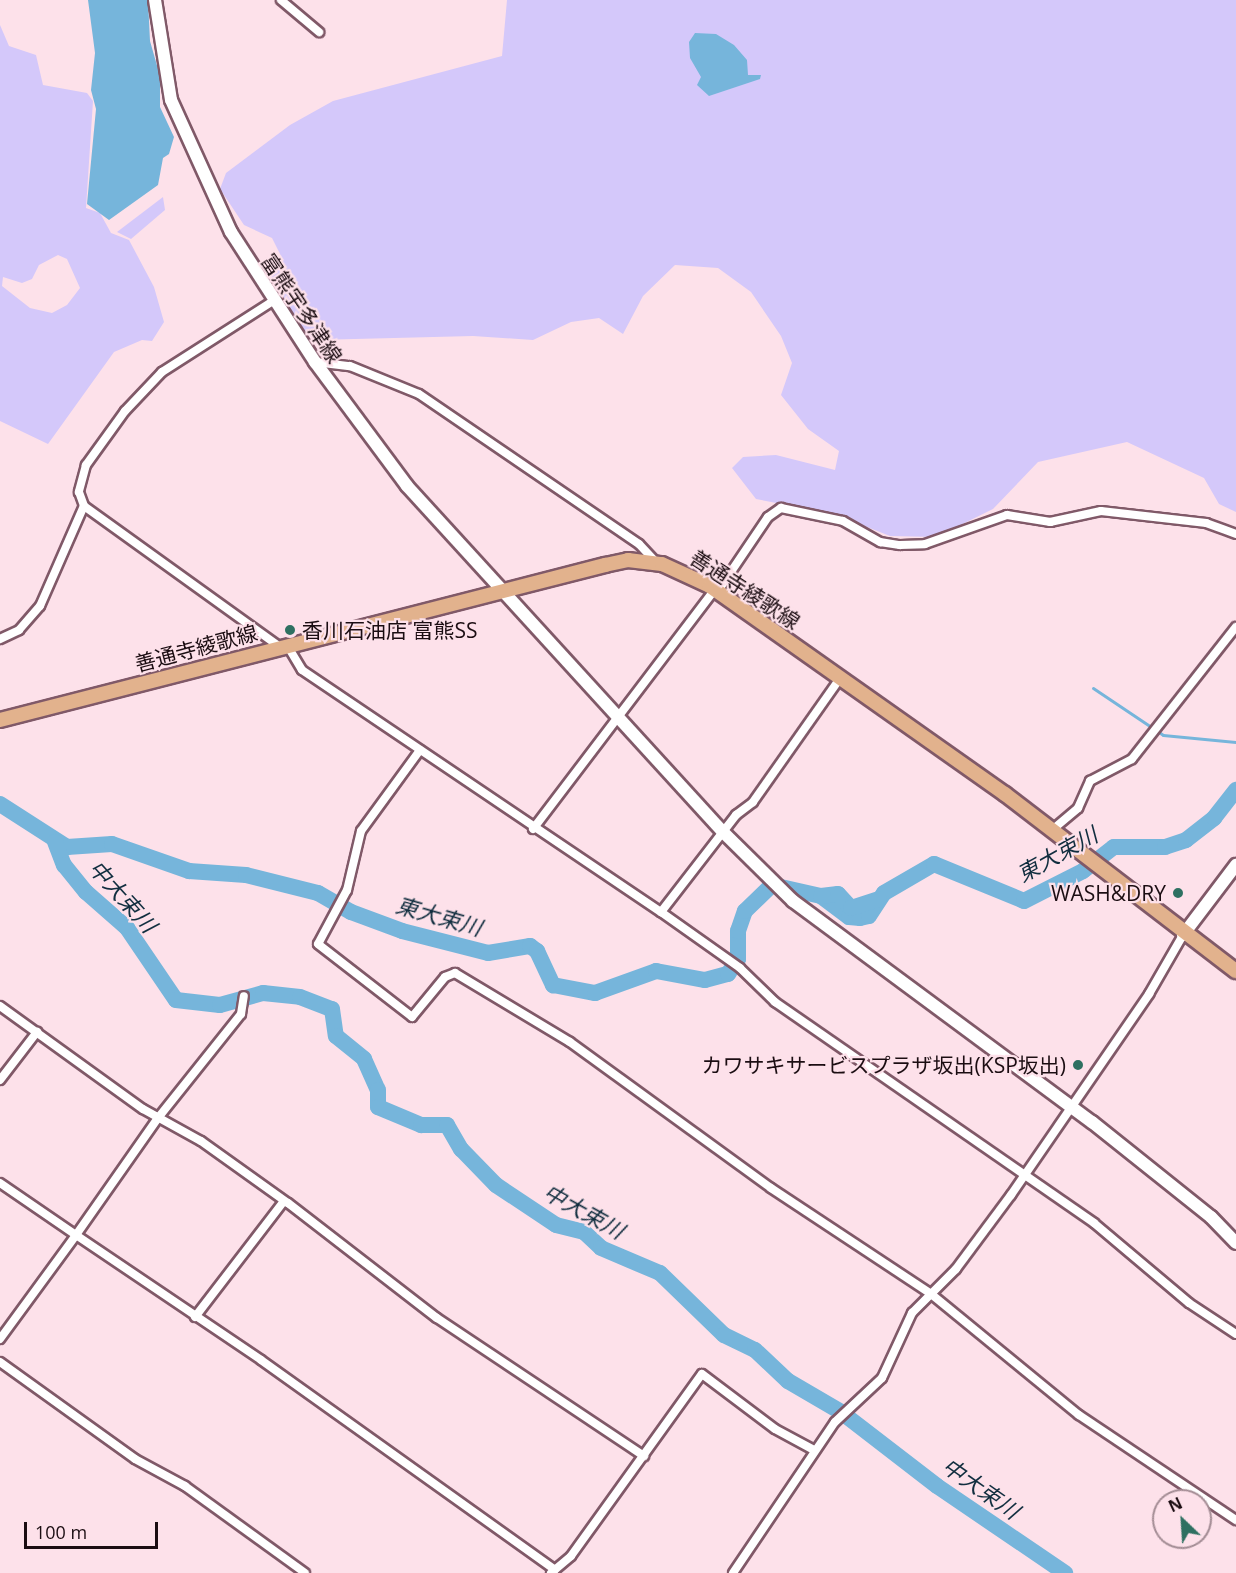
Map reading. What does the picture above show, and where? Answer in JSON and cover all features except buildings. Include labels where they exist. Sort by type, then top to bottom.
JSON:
[{"type":"main road","name":"善通寺綾歌線","points":[[0,720],[628,560],[657,563],[676,567],[716,590],[1052,830],[1183,934],[1236,971]]},
{"type":"street","name":"富熊宇多津線","points":[[156,0],[171,100],[180,126],[231,232],[273,302],[376,449],[501,592],[723,832],[793,902],[1072,1109],[1211,1217],[1236,1243]]},
{"type":"street","points":[[281,0],[319,32]]},
{"type":"street","points":[[273,302],[162,372],[138,396],[86,465],[79,492],[84,506],[284,646],[302,670],[533,829],[661,912],[740,968],[775,1002],[1094,1223],[1189,1303],[1236,1334]]},
{"type":"street","points":[[315,362],[350,366],[419,394],[639,544],[657,563]]},
{"type":"street","points":[[0,639],[19,630],[40,606],[84,506]]},
{"type":"street","points":[[533,829],[620,719],[768,517],[781,508],[843,520],[880,542],[900,545],[925,544],[1007,515],[1050,522],[1101,511],[1206,522],[1236,534]]},
{"type":"street","points":[[1052,830],[1078,808],[1090,781],[1132,759],[1236,627]]},
{"type":"street","points":[[661,912],[723,832],[753,802],[840,678]]},
{"type":"street","points":[[420,750],[361,831],[343,899],[318,944],[412,1017],[445,977],[455,973],[570,1042],[771,1188],[931,1294],[1079,1415],[1236,1520]]},
{"type":"street","points":[[733,1573],[806,1472],[814,1450],[845,1413],[882,1378],[912,1313],[956,1269],[1024,1176],[1072,1109],[1183,934],[1236,866]]},
{"type":"street","points":[[0,1339],[158,1118],[241,1014],[244,998]]},
{"type":"street","points":[[0,1006],[158,1118],[201,1141],[284,1201],[437,1318],[644,1456]]},
{"type":"street","points":[[0,1080],[37,1032]]},
{"type":"street","points":[[0,1183],[77,1232],[556,1571],[644,1456],[702,1374],[775,1429],[814,1450]]},
{"type":"street","points":[[196,1316],[284,1201]]},
{"type":"street","points":[[0,1362],[135,1459],[185,1486],[305,1573]]},
{"type":"shaded area","points":[[507,0],[1236,0],[1236,512],[1219,504],[1204,478],[1127,442],[1038,462],[993,509],[936,537],[890,536],[834,514],[756,499],[732,468],[743,457],[776,455],[835,470],[839,451],[808,429],[781,395],[792,363],[781,336],[751,292],[718,268],[675,265],[643,296],[623,334],[599,318],[571,322],[533,340],[473,336],[315,340],[296,323],[267,274],[283,260],[272,238],[244,225],[220,189],[226,173],[290,125],[333,101],[502,56]]},
{"type":"shaded area","points":[[0,25],[9,46],[36,55],[43,85],[87,93],[93,101],[86,208],[100,213],[111,233],[129,240],[154,287],[164,322],[152,341],[142,340],[114,352],[48,444],[0,421]],"holes":[[[58,255],[67,259],[80,288],[67,305],[52,313],[30,308],[2,286],[3,277],[22,283],[32,279],[39,265]]]},
{"type":"shaded area","points":[[163,197],[165,210],[131,239],[117,232]]},
{"type":"water","points":[[88,0],[148,0],[150,41],[160,76],[160,107],[174,137],[169,154],[163,158],[158,185],[109,220],[87,204],[96,109],[91,90],[95,53]]},
{"type":"water","points":[[695,33],[716,34],[734,45],[747,60],[748,75],[761,75],[760,79],[709,96],[697,85],[701,77],[690,58],[689,42]]},
{"type":"waterway","points":[[1093,688],[1163,735],[1236,742]]},
{"type":"waterway","name":"東大束川","points":[[0,804],[67,847],[112,844],[189,871],[246,875],[318,893],[351,912],[402,931],[488,953],[530,946],[537,951],[553,985],[595,993],[656,971],[705,980],[728,974],[738,959],[738,931],[745,911],[772,885],[821,896],[849,917],[860,918],[869,916],[884,893],[934,864],[1024,901],[1083,871],[1114,847],[1165,847],[1186,840],[1214,818],[1236,790]]},
{"type":"waterway","name":"中大束川","points":[[55,842],[64,865],[86,892],[127,928],[176,1000],[220,1005],[263,993],[300,997],[332,1009],[336,1036],[364,1059],[378,1090],[378,1107],[421,1125],[447,1125],[461,1149],[496,1185],[556,1225],[584,1232],[601,1248],[660,1273],[724,1335],[755,1350],[788,1381],[841,1412],[937,1486],[1065,1573]]},
{"type":"waterway","points":[[821,896],[838,894],[851,908],[879,899]]},
{"type":"waterway","points":[[12,1186],[78,1232]]},
{"type":"waterway","points":[[94,1242],[160,1287]]},
{"type":"place","name":"香川石油店 富熊SS","points":[[290,630]]},
{"type":"place","name":"WASH&DRY","points":[[1178,893]]},
{"type":"place","name":"カワサキサービスプラザ坂出(KSP坂出)","points":[[1078,1065]]}]
